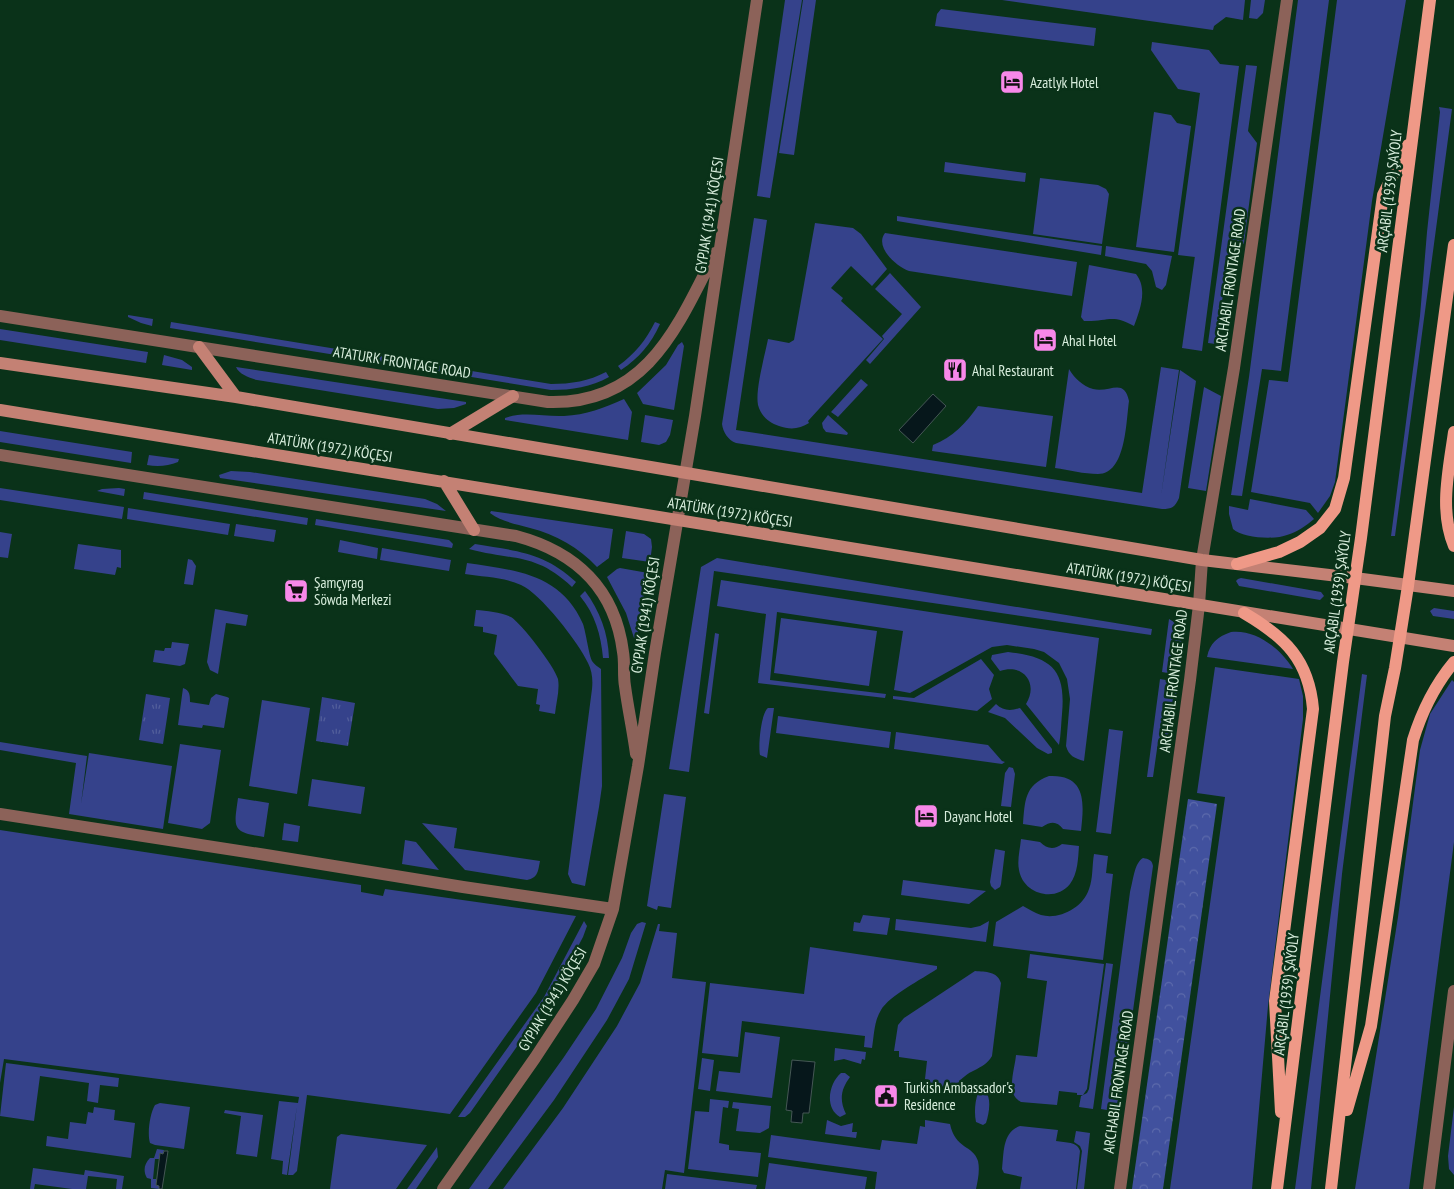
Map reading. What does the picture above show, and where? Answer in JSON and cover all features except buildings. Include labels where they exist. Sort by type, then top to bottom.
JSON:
[{"type":"main road","name":"ARÇABIL (1939) ŞAÝOLY","points":[[1277,1189],[1430,0]]},
{"type":"main road","points":[[1236,564],[1279,552],[1300,542],[1320,528],[1335,509],[1344,478],[1383,195],[1413,136]]},
{"type":"main road","points":[[1332,1189],[1385,716],[1408,586],[1454,245]]},
{"type":"main road","points":[[200,347],[236,398]]},
{"type":"main road","name":"ATATÜRK (1972) KÖÇESI","points":[[0,363],[236,398],[1202,560],[1454,591]]},
{"type":"main road","points":[[450,434],[513,396]]},
{"type":"main road","name":"ATATÜRK (1972) KÖÇESI","points":[[0,410],[1454,646]]},
{"type":"main road","points":[[1454,432],[1446,516],[1454,546]]},
{"type":"main road","points":[[444,481],[474,530]]},
{"type":"main road","points":[[1244,613],[1262,623],[1286,644],[1301,662],[1308,680],[1313,709],[1275,1001],[1283,1146]]},
{"type":"main road","points":[[1338,1143],[1371,1026],[1413,740],[1419,719],[1434,688],[1454,662]]},
{"type":"street","name":"GYPJAK (1941) KÖÇESI","points":[[442,1189],[535,1058],[573,1000],[594,964],[613,908],[678,520],[757,0]]},
{"type":"street","name":"ARCHABIL FRONTAGE ROAD","points":[[1120,1189],[1199,605],[1202,560],[1235,358],[1287,0]]},
{"type":"street","name":"ATATURK FRONTAGE ROAD","points":[[0,316],[548,402],[565,403],[599,396],[632,378],[652,360],[683,316],[721,242]]},
{"type":"street","points":[[0,455],[516,536],[543,545],[571,560],[583,569],[600,588],[614,613],[623,651],[625,684],[638,766]]},
{"type":"street","points":[[0,814],[258,853],[463,887],[613,908]]},
{"type":"street","points":[[1429,1189],[1449,1063],[1454,991]]},
{"type":"green space","points":[[785,0],[802,0],[770,198],[757,196]]},
{"type":"green space","points":[[803,0],[816,0],[794,155],[779,153]]},
{"type":"green space","points":[[1002,0],[1245,0],[1243,20],[1226,17],[1214,26],[1213,30]]},
{"type":"green space","points":[[1251,0],[1265,0],[1263,13],[1257,19],[1249,18]]},
{"type":"green space","points":[[1298,0],[1329,0],[1281,371],[1262,369],[1242,496],[1231,495],[1249,377]]},
{"type":"green space","points":[[1337,0],[1406,0],[1372,201],[1335,482],[1330,496],[1318,513],[1310,503],[1251,492],[1269,380],[1288,382]]},
{"type":"green space","points":[[941,9],[1096,28],[1094,46],[935,26],[937,14]]},
{"type":"green space","points":[[1152,42],[1209,50],[1220,64],[1239,66],[1202,351],[1182,348],[1195,257],[1178,255],[1200,93],[1178,89],[1151,50]]},
{"type":"green space","points":[[1246,65],[1257,66],[1248,131],[1257,143],[1244,243],[1227,266],[1216,344],[1208,343]]},
{"type":"green space","points":[[1439,107],[1452,109],[1395,536],[1391,536],[1420,316]]},
{"type":"green space","points":[[1154,112],[1171,115],[1177,123],[1191,126],[1174,252],[1136,247]]},
{"type":"green space","points":[[945,162],[1026,173],[1025,182],[944,172]]},
{"type":"green space","points":[[1040,178],[1098,185],[1106,189],[1109,194],[1102,244],[1033,234]]},
{"type":"green space","points":[[897,216],[1102,246],[1101,255],[897,221]]},
{"type":"green space","points":[[754,218],[767,220],[736,430],[1142,493],[1161,367],[1179,370],[1161,496],[1180,370],[1196,381],[1179,498],[1176,504],[1171,508],[1162,509],[733,442],[726,435],[722,424]]},
{"type":"green space","points":[[815,223],[853,228],[861,234],[887,269],[872,286],[851,266],[831,288],[843,298],[841,301],[883,339],[808,421],[809,423],[798,428],[787,428],[772,423],[761,412],[757,399],[759,382],[768,339],[789,343],[794,340]]},
{"type":"green space","points":[[885,233],[1077,262],[1072,296],[909,271],[888,256],[882,244],[882,238]]},
{"type":"green space","points":[[1106,246],[1172,256],[1166,285],[1162,290],[1156,287],[1152,271],[1146,264],[1105,256]]},
{"type":"green space","points":[[1089,265],[1136,274],[1142,286],[1142,300],[1134,326],[1115,319],[1084,321],[1081,317]]},
{"type":"green space","points":[[890,273],[921,307],[870,364],[866,360],[884,339],[882,336],[902,314],[875,289]]},
{"type":"green space","points":[[128,315],[153,319],[152,326],[141,323],[128,317]]},
{"type":"green space","points":[[171,322],[551,384],[580,381],[606,372],[609,377],[581,387],[551,390],[170,328]]},
{"type":"green space","points":[[655,322],[660,324],[653,338],[633,361],[621,370],[618,366],[640,346]]},
{"type":"green space","points":[[0,329],[148,352],[146,363],[0,340]]},
{"type":"green space","points":[[682,342],[684,346],[674,410],[643,404],[637,393],[666,365],[678,345]]},
{"type":"green space","points":[[164,355],[182,360],[192,367],[192,370],[162,365]]},
{"type":"green space","points":[[236,367],[466,402],[466,404],[454,408],[438,409],[257,380],[242,374]]},
{"type":"green space","points":[[1069,369],[1073,376],[1089,388],[1099,390],[1120,388],[1127,394],[1129,401],[1123,445],[1114,466],[1107,472],[1093,474],[1055,468]]},
{"type":"green space","points":[[861,379],[868,385],[838,417],[831,412]]},
{"type":"green space","points":[[1204,387],[1221,396],[1206,491],[1188,488]]},
{"type":"green space","points":[[624,399],[632,412],[628,440],[505,420],[505,418],[519,415],[557,416],[587,413]]},
{"type":"green space","points":[[978,406],[1053,416],[1046,467],[932,451],[933,445],[947,438],[958,429]]},
{"type":"green space","points":[[645,415],[673,420],[670,435],[666,442],[659,445],[641,442]]},
{"type":"green space","points":[[828,415],[848,433],[847,435],[826,432],[822,423]]},
{"type":"green space","points":[[0,431],[132,452],[131,463],[0,442]]},
{"type":"green space","points":[[149,455],[179,459],[178,462],[170,464],[151,466],[147,465]]},
{"type":"green space","points":[[231,471],[250,472],[425,499],[437,504],[446,511],[220,478],[219,475]]},
{"type":"green space","points":[[0,488],[124,507],[122,519],[0,500]]},
{"type":"green space","points":[[102,489],[125,489],[124,496],[97,491]]},
{"type":"green space","points":[[144,492],[308,518],[307,525],[143,499]]},
{"type":"green space","points":[[1250,499],[1306,510],[1314,519],[1291,534],[1282,537],[1259,537],[1237,532],[1233,529],[1229,506],[1248,510]]},
{"type":"green space","points":[[128,508],[230,524],[228,535],[127,519]]},
{"type":"green space","points":[[491,511],[613,529],[609,558],[597,567],[582,553],[558,538],[504,521],[490,513]]},
{"type":"green space","points":[[316,519],[449,540],[453,544],[452,548],[315,525]]},
{"type":"green space","points":[[236,524],[276,530],[274,542],[234,536]]},
{"type":"green space","points":[[626,531],[644,534],[651,539],[650,562],[622,558]]},
{"type":"green space","points":[[0,532],[12,534],[8,558],[0,557]]},
{"type":"green space","points":[[340,540],[378,548],[377,559],[338,552]]},
{"type":"green space","points":[[78,544],[121,550],[121,568],[117,567],[115,575],[74,569]]},
{"type":"green space","points":[[475,544],[529,554],[552,564],[576,582],[572,587],[546,568],[523,559],[469,549]]},
{"type":"green space","points":[[382,548],[451,560],[449,571],[380,560]]},
{"type":"green space","points":[[717,558],[1152,629],[1151,635],[714,571],[689,772],[669,769],[701,567]]},
{"type":"green space","points":[[188,559],[192,560],[196,566],[193,585],[184,584]]},
{"type":"green space","points":[[467,563],[519,572],[549,584],[562,594],[574,607],[583,624],[592,661],[601,669],[602,786],[585,886],[572,883],[568,874],[592,689],[592,675],[589,666],[583,654],[558,620],[529,590],[508,580],[465,574]]},
{"type":"green space","points":[[620,568],[648,573],[637,639],[634,638],[626,613],[607,577]]},
{"type":"green space","points":[[1241,578],[1321,592],[1324,596],[1320,600],[1239,586],[1236,581]]},
{"type":"green space","points":[[721,580],[1099,638],[1084,761],[1072,756],[1066,746],[1070,699],[1067,679],[1059,663],[1044,652],[1007,645],[992,647],[910,693],[894,690],[903,631],[777,612],[770,680],[886,694],[885,698],[758,683],[766,614],[717,606]]},
{"type":"green space","points":[[585,591],[595,606],[602,623],[607,640],[609,658],[603,658],[601,641],[596,625],[590,610],[580,596]]},
{"type":"green space","points":[[1434,608],[1454,611],[1454,619],[1433,616],[1430,611]]},
{"type":"green space","points":[[215,609],[248,615],[246,626],[226,623],[218,674],[210,670],[207,662]]},
{"type":"green space","points":[[476,610],[511,617],[537,646],[551,665],[558,679],[555,714],[539,711],[540,705],[536,704],[538,689],[518,686],[494,654],[497,635],[483,632],[483,627],[474,626]]},
{"type":"green space","points":[[781,618],[877,631],[869,686],[774,673]]},
{"type":"green space","points":[[1169,619],[1180,629],[1182,636],[1183,644],[1179,675],[1162,672]]},
{"type":"green space","points":[[1231,632],[1250,634],[1267,642],[1282,654],[1293,669],[1207,657],[1215,641]]},
{"type":"green space","points":[[715,633],[719,634],[709,714],[704,713]]},
{"type":"green space","points":[[172,642],[189,644],[185,664],[180,666],[153,662],[155,650],[164,651],[165,648],[171,648]]},
{"type":"green space","points":[[1008,652],[1023,654],[1045,662],[1053,668],[1058,676],[1063,699],[1059,745],[1026,704],[1030,696],[1030,682],[1022,672],[1008,669],[1000,671],[991,659],[992,655]]},
{"type":"green space","points":[[981,659],[994,675],[989,689],[992,699],[977,711],[893,699],[893,696],[914,698]]},
{"type":"green space","points":[[1215,667],[1299,679],[1303,696],[1303,719],[1268,1006],[1252,1189],[1170,1189],[1225,797],[1197,793]]},
{"type":"green space","points":[[1362,674],[1367,675],[1342,874],[1311,1189],[1295,1189]]},
{"type":"green space","points":[[1160,679],[1178,682],[1171,732],[1158,742],[1153,777],[1147,777]]},
{"type":"green space","points":[[1452,680],[1454,682],[1454,842],[1409,1189],[1355,1189],[1398,917],[1420,750],[1430,714]]},
{"type":"green space","points":[[183,688],[190,695],[190,702],[209,705],[211,698],[216,694],[229,698],[224,728],[203,725],[202,728],[178,725]]},
{"type":"green space","points":[[146,694],[170,698],[163,744],[139,740]]},
{"type":"green space","points":[[322,697],[355,703],[348,746],[316,741]]},
{"type":"green space","points":[[262,700],[310,708],[297,794],[249,786]]},
{"type":"green space","points":[[996,704],[1007,710],[1020,708],[1052,749],[1052,753],[1048,754],[1037,748],[1005,718],[988,712]]},
{"type":"green space","points":[[768,708],[774,708],[767,758],[760,755],[759,745],[762,723]]},
{"type":"green space","points":[[778,716],[891,732],[889,748],[776,733]]},
{"type":"green space","points":[[1109,729],[1123,731],[1111,834],[1096,832]]},
{"type":"green space","points":[[896,732],[988,745],[1005,762],[1002,764],[894,749]]},
{"type":"green space","points":[[0,742],[87,756],[81,804],[89,753],[172,766],[163,829],[69,814],[76,763],[0,750]]},
{"type":"green space","points":[[180,744],[221,750],[210,823],[202,829],[168,823]]},
{"type":"green space","points":[[1009,767],[1013,768],[1015,774],[1011,807],[1001,806],[1005,773]]},
{"type":"green space","points":[[1049,776],[1061,777],[1077,785],[1083,811],[1081,831],[1063,829],[1054,823],[1042,827],[1023,824],[1027,795],[1030,789]]},
{"type":"green space","points":[[312,779],[365,787],[361,814],[308,806]]},
{"type":"green space","points":[[664,794],[686,797],[671,908],[658,906],[657,910],[647,906]]},
{"type":"green space","points":[[238,798],[269,803],[264,837],[245,833],[237,827]]},
{"type":"green space","points":[[1188,799],[1217,804],[1163,1189],[1132,1189]]},
{"type":"green space","points":[[284,823],[300,826],[298,842],[282,840]]},
{"type":"green space","points":[[422,823],[457,828],[454,848],[540,861],[537,874],[527,880],[465,870]]},
{"type":"green space","points":[[0,830],[361,885],[361,892],[383,896],[385,889],[576,916],[536,993],[450,1114],[307,1095],[297,1171],[293,1175],[288,1175],[297,1106],[287,1175],[282,1174],[283,1161],[271,1159],[279,1101],[298,1103],[299,1097],[4,1059],[0,1083]]},
{"type":"green space","points":[[1021,839],[1040,842],[1051,848],[1062,844],[1079,846],[1078,861],[1073,880],[1064,890],[1048,894],[1040,893],[1027,885],[1022,878],[1018,866]]},
{"type":"green space","points":[[405,840],[416,842],[439,870],[402,864]]},
{"type":"green space","points":[[995,849],[1005,851],[1001,884],[995,890],[990,882]]},
{"type":"green space","points":[[1094,854],[1108,856],[1106,873],[1113,874],[1103,960],[993,946],[996,922],[1023,906],[1039,914],[1055,916],[1070,911],[1082,902],[1091,881]]},
{"type":"green space","points":[[1143,858],[1150,860],[1153,866],[1119,1112],[1101,1109],[1130,892],[1136,868]]},
{"type":"green space","points":[[903,880],[986,891],[969,904],[901,895]]},
{"type":"green space","points":[[863,915],[890,918],[887,935],[853,931],[854,922],[860,923]]},
{"type":"green space","points":[[896,919],[971,928],[989,921],[986,942],[895,930]]},
{"type":"green space","points":[[584,921],[587,926],[583,937],[549,1001],[470,1113],[465,1117],[458,1117],[544,997]]},
{"type":"green space","points":[[646,923],[629,979],[607,1020],[554,1100],[488,1189],[469,1189],[564,1057],[596,1009],[622,958],[631,933],[637,924]]},
{"type":"green space","points":[[658,924],[660,924],[659,931],[677,933],[672,978],[706,982],[684,1173],[665,1170],[662,1189],[503,1189],[563,1108],[617,1026],[640,983]]},
{"type":"green space","points":[[810,947],[937,966],[937,969],[898,994],[885,1005],[877,1019],[872,1048],[864,1047],[865,1036],[742,1021],[738,1057],[702,1053],[710,983],[804,994]]},
{"type":"green space","points":[[1030,954],[1104,964],[1087,1089],[1083,1095],[1059,1091],[1057,1105],[1021,1102],[1013,1093],[1012,1081],[1016,1055],[1037,1057],[1047,981],[1027,978]]},
{"type":"green space","points":[[1106,963],[1113,964],[1093,1109],[1079,1107],[1081,1096],[1087,1093],[1089,1089]]},
{"type":"green space","points":[[975,971],[994,974],[1001,983],[992,1056],[984,1065],[965,1076],[955,1088],[930,1085],[930,1080],[925,1079],[927,1061],[899,1057],[899,1051],[894,1051],[898,1025],[904,1018]]},
{"type":"green space","points":[[745,1032],[780,1037],[772,1098],[716,1091],[719,1071],[740,1073]]},
{"type":"green space","points":[[835,1048],[866,1052],[865,1060],[862,1059],[861,1064],[844,1059],[834,1061]]},
{"type":"green space","points":[[702,1058],[714,1060],[710,1091],[698,1089]]},
{"type":"green space","points":[[6,1063],[119,1078],[118,1087],[100,1085],[98,1103],[87,1101],[89,1083],[40,1076],[34,1121],[0,1116]]},
{"type":"green space","points":[[841,1073],[845,1073],[850,1077],[842,1095],[842,1104],[846,1114],[840,1117],[832,1108],[830,1095],[837,1077]]},
{"type":"green space","points":[[982,1091],[985,1091],[989,1098],[989,1111],[986,1123],[983,1125],[976,1122],[975,1115],[977,1096]]},
{"type":"green space","points":[[710,1099],[729,1101],[728,1108],[723,1107],[719,1143],[729,1145],[729,1150],[761,1153],[758,1177],[688,1169],[695,1111],[709,1112]]},
{"type":"green space","points":[[733,1102],[771,1106],[769,1128],[760,1133],[736,1131],[739,1109],[732,1108]]},
{"type":"green space","points":[[160,1103],[190,1107],[184,1149],[150,1143],[150,1118],[155,1105]]},
{"type":"green space","points":[[94,1107],[115,1110],[114,1120],[135,1123],[131,1158],[46,1146],[47,1136],[68,1139],[70,1122],[86,1124],[88,1112],[93,1113]]},
{"type":"green space","points":[[1454,1107],[1454,1175],[1449,1169],[1448,1156]]},
{"type":"green space","points":[[225,1110],[263,1115],[257,1157],[236,1154],[241,1116],[224,1113]]},
{"type":"green space","points":[[827,1120],[841,1126],[853,1123],[852,1132],[857,1132],[856,1138],[825,1134]]},
{"type":"green space","points":[[925,1120],[950,1124],[956,1138],[976,1156],[979,1168],[976,1189],[875,1189],[877,1172],[768,1157],[771,1135],[880,1150],[882,1140],[917,1144],[920,1126],[925,1127]]},
{"type":"green space","points":[[1020,1126],[1058,1130],[1056,1141],[1071,1143],[1079,1148],[1076,1189],[1020,1189],[1022,1177],[1004,1173],[1002,1169],[1007,1138],[1014,1129]]},
{"type":"green space","points":[[1076,1131],[1090,1133],[1084,1189],[1077,1189],[1082,1151],[1080,1146],[1074,1142]]},
{"type":"green space","points":[[341,1134],[427,1145],[396,1189],[330,1189],[337,1137]]},
{"type":"green space","points":[[437,1147],[438,1157],[416,1189],[407,1189]]},
{"type":"green space","points":[[157,1149],[164,1150],[163,1154],[160,1153],[159,1159],[155,1159],[153,1179],[156,1179],[156,1185],[159,1186],[159,1189],[151,1188],[151,1179],[147,1178],[145,1170],[146,1163],[150,1158],[154,1158]]},
{"type":"green space","points":[[769,1163],[867,1177],[865,1189],[765,1189]]},
{"type":"green space","points":[[33,1168],[84,1175],[85,1170],[124,1176],[122,1189],[116,1189],[117,1179],[88,1176],[86,1189],[35,1184],[34,1189],[30,1189]]},
{"type":"green space","points":[[667,1174],[757,1185],[756,1189],[665,1189]]},
{"type":"shaded area","points":[[933,394],[946,406],[913,443],[899,430]]},
{"type":"shaded area","points":[[792,1060],[815,1062],[809,1113],[803,1113],[802,1123],[791,1122],[792,1111],[786,1110]]},
{"type":"shaded area","points":[[164,1151],[168,1151],[162,1189],[159,1189],[159,1186],[156,1185],[160,1153],[163,1154]]},
{"type":"place","name":"Azatlyk Hotel","points":[[1012,82]]},
{"type":"place","name":"Ahal Hotel","points":[[1045,340]]},
{"type":"place","name":"Ahal Restaurant","points":[[955,370]]},
{"type":"place","name":"Şamçyrag Söwda Merkezi","points":[[296,591]]},
{"type":"place","name":"Dayanc Hotel","points":[[926,816]]},
{"type":"place","name":"Turkish Ambassador's Residence","points":[[886,1096]]}]
